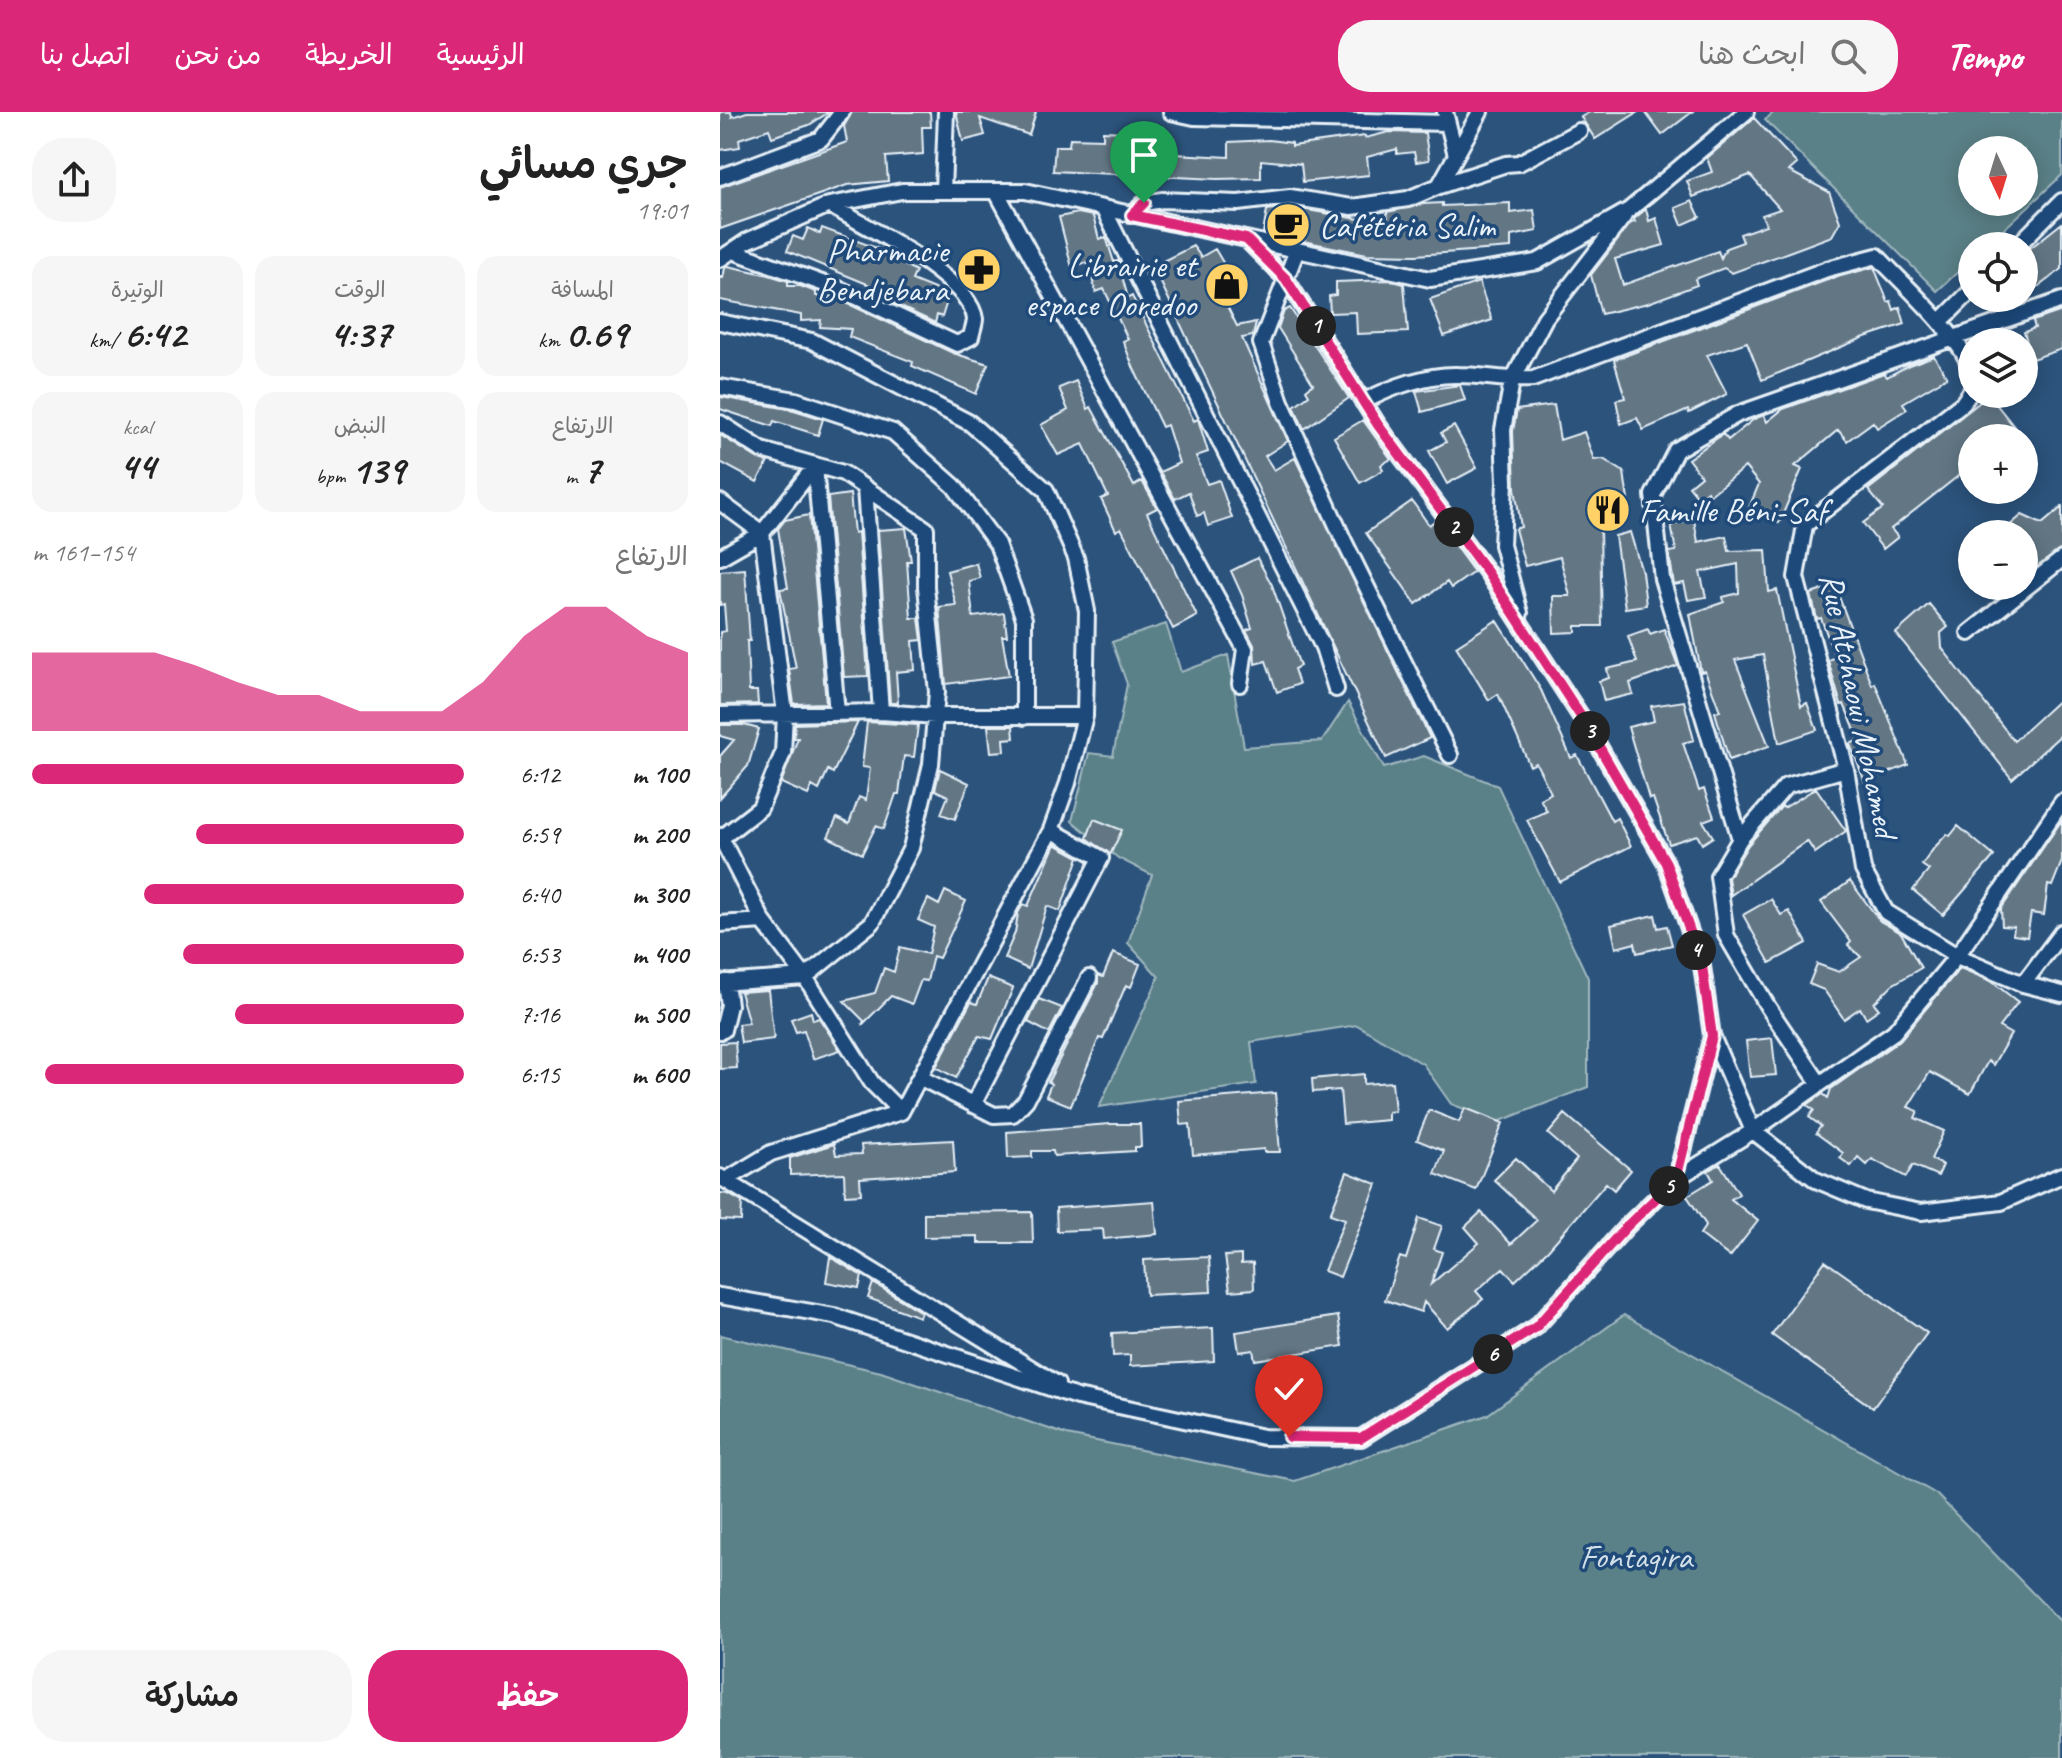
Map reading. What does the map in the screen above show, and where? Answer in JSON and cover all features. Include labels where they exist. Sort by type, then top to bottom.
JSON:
[{"type":"street","points":[[720,177],[821,139],[842,112]]},
{"type":"street","points":[[943,191],[946,112]]},
{"type":"street","points":[[1171,112],[1194,117],[1445,118],[1456,155]]},
{"type":"street","points":[[1439,186],[1480,112]]},
{"type":"street","points":[[726,255],[829,205],[902,191],[1025,191],[1430,279],[1537,262],[1629,210],[1746,112]]},
{"type":"street","points":[[1132,215],[1144,203],[1162,200],[1238,203],[1290,197],[1352,207],[1408,199],[1506,164],[1519,163],[1579,131]]},
{"type":"street","points":[[996,191],[1245,649],[1240,684]]},
{"type":"street","points":[[2031,232],[2062,201]]},
{"type":"street","points":[[726,255],[844,291],[957,344],[971,337],[975,320],[970,304],[936,268],[829,205]]},
{"type":"street","points":[[1103,208],[1323,647],[1336,689]]},
{"type":"street","points":[[1523,627],[1502,545],[1505,482],[1503,430],[1512,381],[1545,318],[1629,210]]},
{"type":"street","points":[[1246,239],[1286,279],[1363,402],[1487,572],[1589,729],[1666,863],[1702,966],[1712,1036],[1753,1131],[1816,1180],[1866,1201],[1921,1212],[2001,1202],[2062,1175]]},
{"type":"street","points":[[1297,250],[1261,343],[1281,402],[1389,634],[1450,755]]},
{"type":"street","points":[[1363,402],[1391,387],[1456,375],[1512,381],[1533,379],[1827,269],[1877,256],[1940,322],[1958,346]]},
{"type":"street","points":[[1740,839],[1662,579],[1653,495],[1676,450],[1738,414],[2062,300]]},
{"type":"street","points":[[1940,322],[1958,304]]},
{"type":"street","points":[[720,322],[812,341],[970,423],[1046,490],[1076,558],[1087,611],[1085,716],[1068,783],[1051,830],[901,1112],[771,1153],[722,1182]]},
{"type":"street","points":[[720,387],[796,400],[893,432],[954,486],[997,544],[1024,619],[1024,717]]},
{"type":"street","name":"Rue Atchaoui Mohamed","points":[[1958,407],[1805,525],[1796,577],[1846,769],[1863,870],[1886,912],[1957,956],[2023,984],[2062,994]]},
{"type":"street","points":[[720,423],[762,450],[843,473],[926,529],[926,587],[937,692],[931,764],[911,848],[872,923],[805,977],[723,983],[729,1005],[723,1030],[720,1031]]},
{"type":"street","points":[[720,557],[762,533],[815,466]]},
{"type":"street","points":[[815,466],[837,713]]},
{"type":"street","points":[[865,488],[881,712]]},
{"type":"street","points":[[720,502],[762,533],[785,714],[783,753],[760,808],[721,838],[726,866],[805,977],[872,1083],[901,1112]]},
{"type":"street","points":[[2038,578],[2062,559]]},
{"type":"street","points":[[2038,581],[2062,576]]},
{"type":"street","points":[[1969,633],[2010,600]]},
{"type":"street","points":[[720,715],[881,712],[935,716],[1085,716]]},
{"type":"street","points":[[1819,1083],[1768,1007],[1726,935],[1718,876],[1740,839],[1786,786],[1846,769]]},
{"type":"street","points":[[720,1296],[834,1316],[1077,1397],[1263,1437],[1361,1438],[1536,1327],[1627,1226],[1676,1179],[1753,1131],[1894,1032],[1957,956],[2062,802]]},
{"type":"street","points":[[973,1105],[1101,858],[1051,830]]},
{"type":"street","points":[[720,924],[763,921]]},
{"type":"street","points":[[2023,984],[2062,932]]},
{"type":"street","points":[[921,1078],[1000,1116],[1013,1114],[1023,1106],[1089,978]]},
{"type":"street","points":[[1676,1179],[1712,1036]]},
{"type":"street","points":[[722,1182],[740,1188],[1077,1397]]},
{"type":"street","points":[[1030,1368],[1035,1383]]},
{"type":"green space","points":[[1774,112],[2062,112],[2062,175],[2038,197],[2038,136],[1958,136],[1958,216],[2018,216],[2001,232],[1958,232],[1958,272],[1937,291],[1765,120]]},
{"type":"green space","points":[[1166,624],[1181,672],[1228,655],[1244,747],[1322,741],[1348,702],[1384,768],[1424,756],[1498,786],[1588,978],[1588,1087],[1498,1122],[1451,1104],[1423,1064],[1357,1025],[1251,1042],[1256,1084],[1099,1107],[1159,977],[1128,943],[1152,875],[1118,858],[1072,821],[1089,753],[1113,756],[1127,684],[1112,642]]},
{"type":"green space","name":"Fontagira","points":[[1624,1315],[1936,1494],[2062,1623],[2062,1758],[720,1758],[720,1335],[881,1372],[1067,1435],[1295,1481],[1487,1415]]},
{"type":"building","points":[[720,112],[731,112],[732,117],[747,112],[829,112],[809,125],[772,137],[769,129],[739,139],[740,147],[720,150]]},
{"type":"building","points":[[852,112],[930,112],[931,127],[922,127],[923,154],[886,157],[888,181],[847,185],[720,229],[720,187],[847,142],[844,126]]},
{"type":"building","points":[[956,112],[1036,112],[1029,135],[980,118],[985,135],[963,141]]},
{"type":"building","points":[[1590,112],[1638,112],[1595,139],[1581,117]]},
{"type":"building","points":[[1645,112],[1692,112],[1662,135]]},
{"type":"building","points":[[1754,118],[1797,164],[1789,171],[1829,192],[1840,222],[1832,236],[1732,273],[1724,268],[1695,279],[1697,285],[1648,303],[1601,314],[1591,275],[1631,223],[1635,222],[1634,219],[1646,209],[1649,221],[1656,218],[1664,245],[1615,259],[1623,285],[1718,251],[1721,258],[1726,248],[1743,242],[1740,234],[1766,225],[1762,215],[1780,209],[1750,175],[1693,197],[1687,181],[1712,172],[1707,158]]},
{"type":"building","points":[[1103,131],[1166,134],[1166,139],[1174,138],[1175,154],[1229,157],[1229,142],[1269,140],[1292,143],[1292,146],[1365,138],[1389,132],[1425,133],[1429,160],[1416,162],[1414,152],[1397,154],[1397,149],[1367,157],[1369,175],[1303,182],[1301,164],[1261,160],[1261,178],[1217,179],[1053,171],[1055,146],[1069,146],[1070,138],[1103,139]]},
{"type":"building","points":[[1692,201],[1700,217],[1682,225],[1675,208]]},
{"type":"building","points":[[1442,203],[1442,206],[1510,203],[1510,213],[1534,210],[1537,231],[1511,236],[1511,248],[1416,255],[1367,254],[1263,233],[1267,210],[1290,207],[1388,224],[1387,212]]},
{"type":"building","points":[[1078,213],[1093,216],[1099,239],[1106,237],[1114,262],[1118,261],[1128,298],[1132,296],[1194,421],[1198,419],[1208,452],[1196,456],[1207,484],[1219,480],[1232,518],[1208,526],[1204,513],[1197,516],[1189,492],[1175,499],[1160,472],[1179,463],[1167,425],[1162,427],[1134,369],[1123,341],[1128,339],[1104,289],[1096,292],[1087,262],[1072,267],[1059,217]]},
{"type":"building","points":[[2062,223],[2062,269],[2038,287],[2038,242]]},
{"type":"building","points":[[808,228],[820,234],[822,228],[885,251],[884,254],[916,271],[912,280],[949,295],[942,317],[937,315],[935,323],[888,301],[911,302],[787,251],[793,236],[803,240]]},
{"type":"building","points":[[1193,246],[1201,257],[1215,249],[1231,276],[1216,284],[1237,326],[1256,322],[1253,336],[1242,338],[1288,441],[1265,456],[1274,470],[1295,458],[1430,738],[1386,758],[1153,266]]},
{"type":"building","points":[[728,266],[769,275],[788,281],[788,286],[800,286],[816,292],[816,296],[840,300],[953,353],[988,364],[976,394],[912,366],[913,362],[849,337],[851,329],[820,327],[821,320],[801,321],[801,315],[720,300],[720,277],[723,278]]},
{"type":"building","points":[[1874,267],[1888,302],[1891,301],[1894,310],[1900,307],[1905,324],[1865,337],[1762,380],[1747,342],[1707,355],[1727,394],[1689,413],[1688,410],[1643,430],[1637,418],[1621,424],[1616,400],[1625,398],[1614,360],[1830,279]]},
{"type":"building","points":[[1389,280],[1404,284],[1408,332],[1357,334],[1356,312],[1330,313],[1329,296],[1336,295],[1336,282]]},
{"type":"building","points":[[1479,282],[1492,320],[1444,336],[1430,299]]},
{"type":"building","points":[[1290,308],[1349,398],[1304,429],[1294,406],[1309,395],[1306,390],[1313,384],[1278,328],[1284,311]]},
{"type":"building","points":[[2062,311],[2062,349],[2038,357],[2038,328],[2035,328],[2033,321]]},
{"type":"building","points":[[1934,356],[1947,377],[1903,403],[1907,409],[1877,428],[1873,422],[1847,441],[1838,430],[1795,466],[1802,469],[1779,523],[1748,510],[1759,484],[1745,467],[1710,495],[1707,491],[1699,498],[1689,486],[1701,476],[1688,459],[1723,434],[1728,440],[1754,419],[1764,415],[1767,422],[1783,409],[1884,373],[1887,377]]},
{"type":"building","points":[[1076,381],[1088,409],[1091,407],[1134,486],[1142,481],[1157,508],[1147,513],[1197,616],[1173,629],[1121,528],[1116,531],[1101,499],[1108,496],[1083,444],[1058,455],[1041,425],[1068,410],[1059,388]]},
{"type":"building","points":[[1460,385],[1465,400],[1422,412],[1416,391]]},
{"type":"building","points":[[720,397],[794,410],[823,419],[818,435],[774,421],[772,426],[720,409]]},
{"type":"building","points":[[1554,405],[1560,440],[1584,432],[1594,460],[1603,459],[1624,472],[1628,500],[1609,503],[1617,527],[1600,528],[1602,626],[1576,626],[1576,632],[1554,633],[1553,596],[1570,596],[1560,557],[1525,566],[1515,529],[1521,527],[1515,488],[1513,431],[1517,410]]},
{"type":"building","points":[[1972,408],[1999,408],[2012,424],[1958,424],[1958,476],[1891,529],[1898,537],[1883,549],[1863,523],[1883,508],[1868,490]]},
{"type":"building","points":[[1363,420],[1391,459],[1381,465],[1383,470],[1360,483],[1334,437]]},
{"type":"building","points":[[1454,426],[1477,468],[1447,484],[1429,451],[1446,442],[1441,433]]},
{"type":"building","points":[[720,435],[768,462],[757,482],[720,462]]},
{"type":"building","points":[[850,494],[854,533],[858,532],[868,676],[844,677],[828,497]]},
{"type":"building","points":[[1412,501],[1429,525],[1436,520],[1474,572],[1451,588],[1447,582],[1416,604],[1366,533]]},
{"type":"building","points":[[2062,507],[2062,549],[2038,566],[2038,522],[2042,524]]},
{"type":"building","points":[[809,515],[826,703],[794,704],[789,669],[796,668],[780,589],[788,588],[778,529],[785,520]]},
{"type":"building","points":[[2022,515],[2033,520],[2016,520]]},
{"type":"building","points":[[1694,520],[1698,542],[1726,536],[1729,551],[1766,550],[1769,592],[1777,590],[1801,706],[1807,703],[1817,730],[1779,743],[1763,655],[1735,660],[1769,746],[1729,760],[1715,712],[1720,711],[1705,671],[1701,672],[1690,614],[1724,602],[1723,597],[1739,593],[1738,564],[1700,572],[1706,597],[1688,600],[1684,583],[1674,585],[1669,552],[1676,551],[1671,525]]},
{"type":"building","points":[[906,528],[911,561],[907,561],[911,618],[919,618],[922,640],[913,641],[915,670],[896,672],[898,703],[890,703],[878,530]]},
{"type":"building","points":[[1630,532],[1642,572],[1646,605],[1625,608],[1615,536]]},
{"type":"building","points":[[1257,558],[1272,585],[1300,666],[1294,669],[1299,684],[1277,692],[1266,661],[1255,664],[1254,645],[1246,630],[1252,628],[1231,571]]},
{"type":"building","points":[[976,563],[980,578],[969,581],[973,617],[1004,613],[1007,636],[1002,636],[1009,676],[946,684],[939,607],[956,605],[947,571]]},
{"type":"building","points":[[745,569],[750,641],[747,641],[749,691],[757,691],[758,704],[720,705],[720,632],[726,631],[724,604],[720,605],[720,571]]},
{"type":"building","points":[[1835,586],[1872,685],[1875,683],[1908,765],[1865,782],[1850,744],[1859,740],[1844,704],[1841,705],[1828,660],[1835,657],[1821,618],[1817,619],[1811,594]]},
{"type":"building","points":[[1929,604],[1948,627],[1941,633],[1942,648],[2014,741],[2062,697],[2062,734],[2012,779],[1896,633]]},
{"type":"building","points":[[1497,620],[1541,690],[1571,758],[1577,755],[1612,821],[1617,818],[1631,846],[1560,882],[1527,820],[1547,811],[1540,799],[1551,793],[1536,763],[1530,766],[1498,694],[1489,700],[1456,646]]},
{"type":"building","points":[[1648,629],[1650,634],[1664,629],[1678,666],[1630,683],[1633,694],[1604,701],[1599,681],[1609,678],[1607,669],[1637,662],[1628,636]]},
{"type":"building","points":[[1684,701],[1694,740],[1683,743],[1699,791],[1704,789],[1714,817],[1703,821],[1713,837],[1702,844],[1697,835],[1669,844],[1653,798],[1649,799],[1628,727],[1654,721],[1651,706]]},
{"type":"building","points":[[858,722],[833,773],[828,770],[819,790],[812,786],[808,795],[781,783],[798,738],[794,738],[795,724]]},
{"type":"building","points":[[867,722],[918,725],[914,757],[904,756],[899,794],[896,794],[884,829],[876,826],[862,854],[828,837],[837,818],[849,824],[859,797],[866,800],[870,768],[862,767]]},
{"type":"building","points":[[720,725],[744,725],[759,729],[748,766],[720,798],[720,756],[734,740],[720,736]]},
{"type":"building","points":[[988,726],[1013,726],[1014,738],[1004,739],[1005,751],[991,752]]},
{"type":"building","points":[[940,769],[969,783],[955,819],[941,814],[948,796],[935,790]]},
{"type":"building","points":[[1816,788],[1846,831],[1815,853],[1807,841],[1731,895],[1728,878],[1748,845],[1782,806],[1784,808]]},
{"type":"building","points":[[1094,819],[1122,830],[1110,855],[1087,838]]},
{"type":"building","points":[[2062,820],[2062,861],[2052,886],[2048,885],[2044,915],[2031,913],[2027,937],[2013,935],[2014,927],[2002,926],[2001,909]]},
{"type":"building","points":[[1958,826],[1994,856],[1943,915],[1913,890],[1929,870],[1922,865],[1934,848]]},
{"type":"building","points":[[1055,844],[1079,857],[1060,911],[1047,906],[1028,969],[1004,958],[1015,933],[1018,913],[1023,904],[1028,906]]},
{"type":"building","points":[[1850,881],[1880,921],[1901,933],[1921,968],[1892,985],[1874,1003],[1879,1009],[1866,1018],[1860,1008],[1844,1019],[1824,990],[1809,984],[1817,964],[1839,972],[1861,957],[1848,945],[1851,942],[1821,902]]},
{"type":"building","points":[[945,891],[966,901],[939,958],[933,956],[927,981],[921,980],[912,1004],[891,996],[862,1025],[864,1021],[844,1001],[875,993],[884,968],[894,972],[900,947],[928,954],[934,927],[918,920],[928,899],[939,905]]},
{"type":"building","points":[[1771,899],[1781,915],[1789,911],[1807,943],[1770,963],[1743,915]]},
{"type":"building","points":[[1655,915],[1658,928],[1667,926],[1672,945],[1637,953],[1635,943],[1616,948],[1611,925]]},
{"type":"building","points":[[1113,953],[1140,964],[1131,987],[1126,985],[1103,1039],[1099,1038],[1071,1106],[1046,1096],[1051,1084],[1048,1082],[1098,983],[1098,975],[1103,977]]},
{"type":"building","points":[[1960,968],[1991,981],[2018,1002],[1999,1027],[2011,1034],[1993,1065],[1988,1061],[1970,1094],[1930,1072],[1908,1107],[1918,1111],[1915,1118],[1944,1131],[1931,1159],[1943,1165],[1938,1176],[1913,1165],[1906,1177],[1872,1159],[1867,1165],[1858,1157],[1851,1166],[1840,1158],[1843,1153],[1816,1133],[1821,1126],[1809,1117],[1814,1110],[1807,1105],[1823,1094],[1828,1098],[1831,1089],[1900,1040]]},
{"type":"building","points":[[988,978],[1013,988],[992,1039],[979,1036],[956,1078],[936,1067],[971,1002],[977,1004]]},
{"type":"building","points":[[768,990],[774,1039],[741,1043],[738,1024],[749,1023],[740,992]]},
{"type":"building","points":[[1039,999],[1062,1008],[1049,1033],[1028,1022]]},
{"type":"building","points":[[811,1012],[813,1020],[819,1018],[840,1050],[813,1059],[804,1030],[796,1032],[791,1019]]},
{"type":"building","points":[[1772,1038],[1776,1075],[1750,1077],[1746,1041]]},
{"type":"building","points":[[735,1042],[737,1068],[720,1069],[720,1043]]},
{"type":"building","points":[[1364,1074],[1364,1084],[1392,1082],[1395,1111],[1388,1112],[1388,1120],[1343,1124],[1340,1090],[1313,1092],[1312,1079]]},
{"type":"building","points":[[1275,1093],[1280,1152],[1264,1152],[1264,1149],[1193,1155],[1190,1124],[1181,1125],[1179,1101]]},
{"type":"building","points":[[1465,1108],[1503,1123],[1476,1190],[1435,1174],[1444,1151],[1417,1140],[1429,1110],[1459,1122]]},
{"type":"building","points":[[1565,1114],[1631,1170],[1614,1190],[1606,1183],[1548,1250],[1515,1281],[1503,1268],[1476,1291],[1483,1299],[1447,1328],[1424,1302],[1421,1312],[1385,1300],[1400,1257],[1406,1259],[1419,1218],[1442,1226],[1434,1249],[1442,1252],[1431,1284],[1479,1243],[1465,1227],[1481,1212],[1511,1244],[1537,1220],[1494,1180],[1516,1158],[1551,1191],[1577,1159],[1548,1134]]},
{"type":"building","points":[[1140,1124],[1141,1147],[1135,1147],[1135,1151],[1054,1156],[1053,1151],[1032,1151],[1032,1157],[1008,1158],[1007,1132]]},
{"type":"building","points":[[953,1140],[955,1172],[860,1178],[861,1194],[845,1195],[844,1173],[790,1175],[790,1158],[834,1144],[836,1155],[862,1154],[861,1145]]},
{"type":"building","points":[[1720,1164],[1739,1194],[1731,1199],[1758,1221],[1730,1257],[1700,1234],[1706,1225],[1687,1196],[1713,1180],[1708,1171]]},
{"type":"building","points":[[1347,1172],[1377,1184],[1340,1277],[1324,1271],[1345,1219],[1330,1214]]},
{"type":"building","points":[[720,1193],[742,1202],[741,1221],[720,1220]]},
{"type":"building","points":[[1154,1201],[1157,1234],[1104,1239],[1103,1229],[1057,1231],[1056,1208]]},
{"type":"building","points":[[1032,1212],[1033,1243],[978,1243],[978,1236],[924,1237],[924,1213]]},
{"type":"building","points":[[1241,1255],[1241,1264],[1253,1263],[1254,1289],[1230,1291],[1225,1256]]},
{"type":"building","points":[[830,1257],[862,1276],[859,1288],[826,1282]]},
{"type":"building","points":[[1209,1257],[1211,1292],[1146,1295],[1144,1260]]},
{"type":"building","points":[[1825,1261],[1927,1333],[1873,1408],[1772,1335]]},
{"type":"building","points":[[873,1283],[921,1312],[919,1317],[868,1298]]},
{"type":"building","points":[[1338,1316],[1343,1346],[1255,1360],[1253,1350],[1239,1352],[1236,1332]]},
{"type":"building","points":[[1213,1328],[1214,1361],[1130,1366],[1130,1355],[1113,1356],[1112,1333]]},
{"type":"place","name":"Cafétéria Salim","points":[[1288,225]]},
{"type":"place","name":"Pharmacie Bendjebara","points":[[979,270]]},
{"type":"place","name":"Librairie et espace Ooredoo","points":[[1227,285]]},
{"type":"place","name":"Famille Béni-Saf","points":[[1608,510]]},
{"type":"route","points":[[1144,203],[1132,215],[1246,239],[1286,279],[1378,425],[1487,572],[1589,729],[1666,863],[1702,966],[1712,1036],[1676,1179],[1627,1226],[1536,1327],[1361,1438],[1289,1437]]}]
